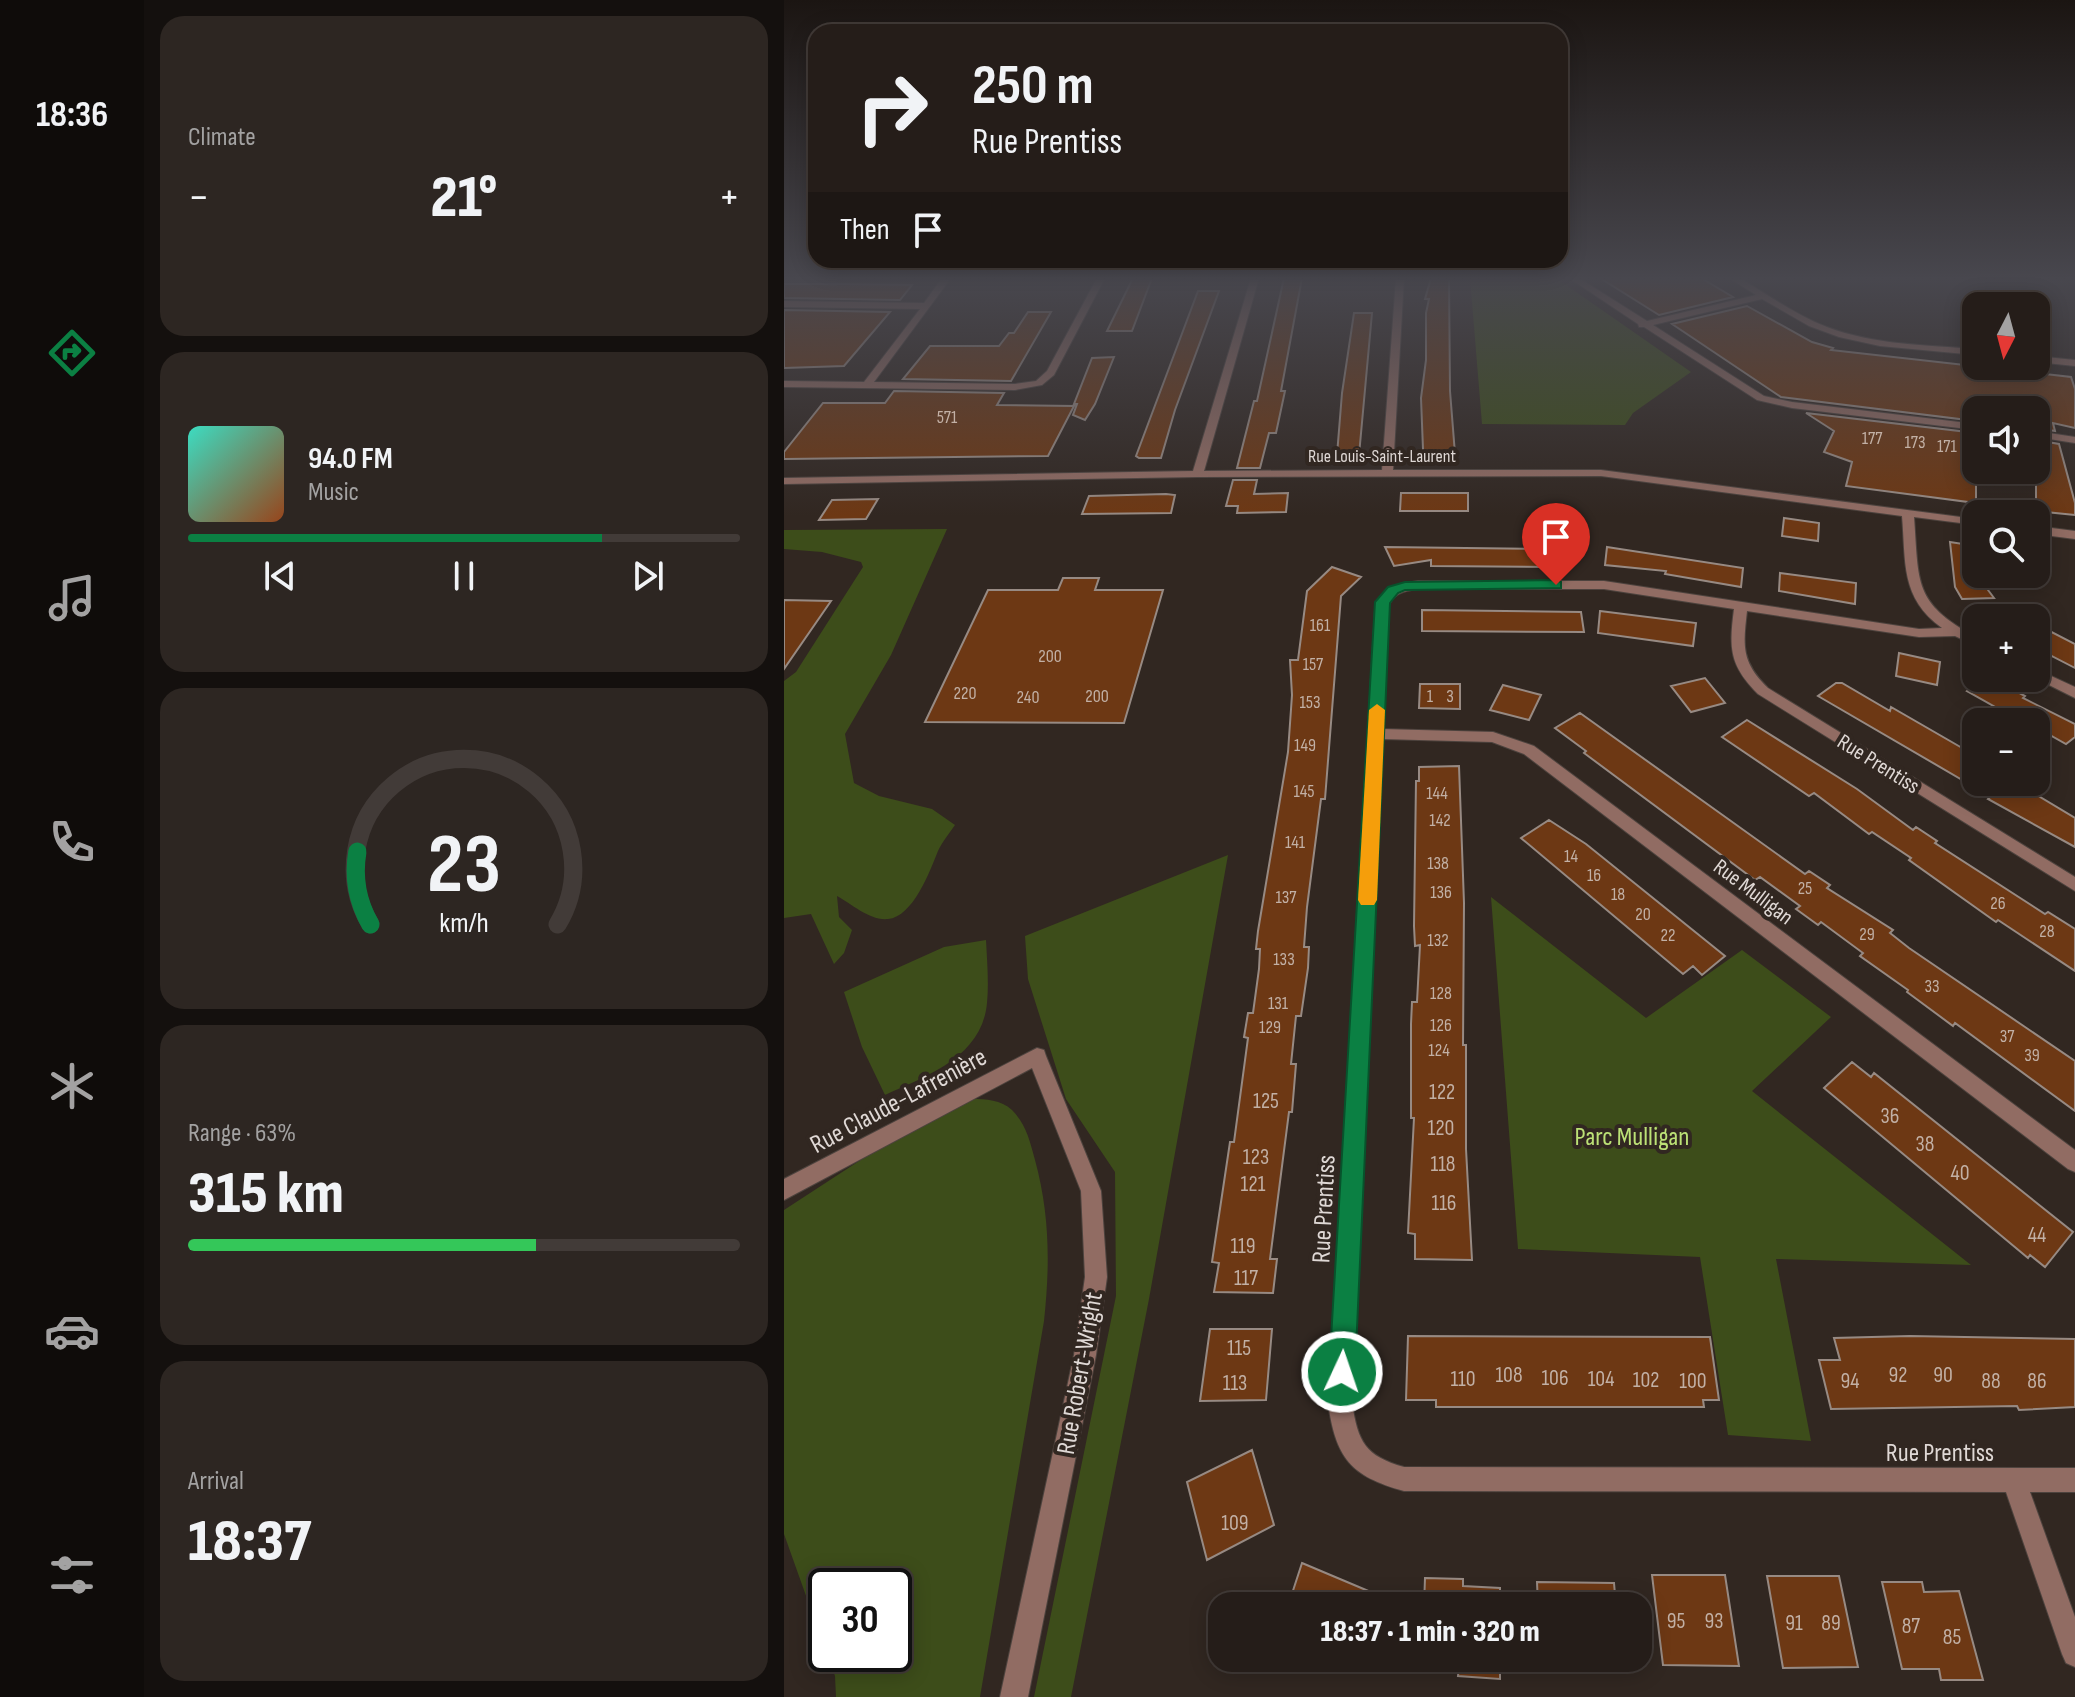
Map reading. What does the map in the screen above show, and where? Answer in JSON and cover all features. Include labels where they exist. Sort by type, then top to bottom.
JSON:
[{"type":"street","points":[[867,385],[888,357]]},
{"type":"street","points":[[784,384],[1015,387],[1039,383],[1051,373],[1059,357]]},
{"type":"street","points":[[1198,474],[1232,357]]},
{"type":"street","points":[[1387,474],[1395,357]]},
{"type":"street","points":[[1694,357],[1761,398],[1792,405],[1962,425]]},
{"type":"street","points":[[2050,360],[2075,363]]},
{"type":"street","points":[[2050,436],[2075,440]]},
{"type":"street","name":"Rue Louis-Saint-Laurent","points":[[784,481],[1198,474],[1620,474],[1962,520]]},
{"type":"street","points":[[1908,513],[1917,599],[1935,620],[1962,635]]},
{"type":"street","points":[[2050,532],[2075,535]]},
{"type":"street","name":"Rue Prentiss","points":[[1956,632],[1919,633],[1604,585],[1418,585],[1393,590],[1386,595],[1381,610],[1377,734],[1340,1403],[1344,1432],[1354,1455],[1375,1472],[1404,1479],[2075,1480]]},
{"type":"street","name":"Rue Prentiss","points":[[1741,607],[1737,653],[1740,666],[1763,691],[2075,885]]},
{"type":"street","points":[[2050,680],[2075,693]]},
{"type":"street","name":"Rue Mulligan","points":[[1377,734],[1493,737],[1529,750],[2075,1162]]},
{"type":"street","name":"Rue Claude-Lafrenière","points":[[784,1190],[1037,1056]]},
{"type":"street","name":"Rue Robert-Wright","points":[[1014,1697],[1085,1355],[1096,1277],[1091,1191],[1037,1056]]},
{"type":"street","points":[[2014,1481],[2075,1654]]},
{"type":"green space","points":[[1477,357],[1670,357],[1691,372],[1633,413],[1625,425],[1482,424]]},
{"type":"green space","points":[[947,529],[891,655],[845,734],[854,783],[879,796],[932,809],[955,825],[913,902],[897,916],[888,919],[875,917],[837,896],[839,917],[852,930],[844,953],[834,964],[811,914],[784,918],[784,681],[796,672],[863,567],[861,562],[822,552],[784,549],[784,530]]},
{"type":"green space","points":[[1228,855],[1149,1299],[1071,1697],[1034,1697],[1116,1296],[1115,1172],[1066,1099],[1028,979],[1025,936]]},
{"type":"green space","name":"Parc Mulligan","points":[[1491,897],[1646,1018],[1742,950],[1831,1017],[1752,1091],[1971,1265],[1776,1259],[1811,1441],[1728,1435],[1700,1257],[1518,1249]]},
{"type":"green space","points":[[986,940],[987,1003],[983,1022],[975,1037],[950,1062],[885,1095],[862,1047],[844,992],[944,947]]},
{"type":"green space","points":[[965,1099],[990,1100],[1012,1110],[1021,1121],[1040,1180],[1047,1240],[1044,1321],[980,1697],[836,1697],[834,1672],[912,1672],[912,1568],[808,1568],[808,1601],[784,1534],[784,1210],[942,1107]]},
{"type":"building","points":[[784,357],[852,357],[844,366],[784,368]]},
{"type":"building","points":[[921,357],[1025,357],[1011,381],[903,379]]},
{"type":"building","points":[[1114,357],[1085,420],[1073,415],[1077,404],[1074,404],[1092,358]]},
{"type":"building","points":[[1173,357],[1195,357],[1161,458],[1136,456]]},
{"type":"building","points":[[1267,357],[1287,357],[1281,391],[1285,391],[1276,433],[1269,433],[1260,468],[1237,468],[1254,401],[1257,401]]},
{"type":"building","points":[[1347,357],[1368,357],[1359,455],[1337,455]]},
{"type":"building","points":[[1426,357],[1450,357],[1455,454],[1452,455],[1426,456],[1423,449],[1421,398]]},
{"type":"building","points":[[1722,357],[1895,357],[1962,365],[1962,380],[2050,380],[2050,375],[2071,377],[2075,389],[2075,428],[2053,423],[2055,431],[2050,430],[2050,396],[1962,396],[1962,419],[1781,397]]},
{"type":"building","points":[[894,391],[1004,393],[997,405],[1074,406],[1048,456],[784,459],[784,452],[823,403],[885,403]]},
{"type":"building","points":[[1806,413],[1962,431],[1962,484],[1976,484],[1976,500],[1962,501],[1846,486],[1852,462],[1824,452],[1834,431]]},
{"type":"building","points":[[2050,442],[2059,444],[2075,503],[2075,515],[2050,512],[2050,500],[2036,500],[2036,484],[2050,484]]},
{"type":"building","points":[[1233,480],[1257,480],[1254,494],[1288,493],[1286,512],[1237,513],[1238,506],[1226,506]]},
{"type":"building","points":[[1401,493],[1468,493],[1468,511],[1400,511]]},
{"type":"building","points":[[1175,495],[1171,513],[1082,514],[1089,496]]},
{"type":"building","points":[[878,499],[866,519],[819,520],[832,500]]},
{"type":"building","points":[[1784,518],[1819,523],[1818,541],[1782,536]]},
{"type":"building","points":[[1950,542],[1962,544],[1962,588],[1986,588],[1994,598],[1962,599],[1955,587]]},
{"type":"building","points":[[1385,547],[1556,549],[1559,567],[1431,566],[1431,560],[1394,566]]},
{"type":"building","points":[[1607,547],[1743,568],[1741,587],[1665,574],[1666,571],[1605,565]]},
{"type":"building","points":[[1332,567],[1361,577],[1341,596],[1325,799],[1321,799],[1307,907],[1304,947],[1309,947],[1308,968],[1301,1016],[1296,1016],[1291,1064],[1296,1064],[1292,1112],[1289,1112],[1270,1259],[1277,1259],[1273,1293],[1214,1292],[1219,1263],[1212,1262],[1230,1142],[1234,1142],[1248,1038],[1244,1037],[1248,1013],[1253,1013],[1259,969],[1260,949],[1256,949],[1258,931],[1288,752],[1292,695],[1290,660],[1298,660],[1307,591]]},
{"type":"building","points":[[1780,573],[1856,583],[1855,604],[1779,591]]},
{"type":"building","points":[[1063,578],[1099,578],[1095,590],[1163,590],[1124,723],[925,722],[988,590],[1058,590]]},
{"type":"building","points":[[784,600],[831,601],[784,669]]},
{"type":"building","points":[[1422,610],[1581,612],[1584,632],[1422,631]]},
{"type":"building","points":[[1600,611],[1696,623],[1693,646],[1598,633]]},
{"type":"building","points":[[2050,631],[2075,644],[2075,668],[2050,655]]},
{"type":"building","points":[[1899,653],[1940,662],[1937,685],[1896,676]]},
{"type":"building","points":[[1705,678],[1725,703],[1691,712],[1671,686]]},
{"type":"building","points":[[1836,683],[1842,683],[1962,748],[1962,780],[1818,696]]},
{"type":"building","points":[[1420,684],[1460,684],[1460,709],[1419,708]]},
{"type":"building","points":[[1503,685],[1541,695],[1529,720],[1490,710]]},
{"type":"building","points":[[1969,692],[2018,692],[2043,708],[1997,708]]},
{"type":"building","points":[[2050,712],[2075,724],[2075,737],[2066,744],[2050,735]]},
{"type":"building","points":[[1580,713],[1805,874],[1809,871],[1830,885],[1827,888],[1893,930],[1890,933],[1909,948],[2075,1061],[2075,1111],[1955,1023],[1953,1026],[1860,956],[1863,953],[1821,922],[1818,925],[1796,909],[1800,906],[1760,877],[1755,880],[1555,728]]},
{"type":"building","points":[[1747,720],[1857,789],[1913,830],[1916,827],[1937,841],[1935,843],[2045,914],[2048,912],[2075,929],[2075,971],[1998,920],[1996,922],[1909,860],[1911,858],[1872,832],[1869,834],[1814,793],[1809,796],[1722,737]]},
{"type":"building","points":[[1459,766],[1464,903],[1463,1045],[1466,1045],[1466,1149],[1472,1260],[1415,1259],[1415,1234],[1408,1233],[1414,1118],[1411,1118],[1411,1024],[1412,1002],[1417,1002],[1420,945],[1415,946],[1414,926],[1416,781],[1419,781],[1419,767]]},
{"type":"building","points":[[1991,796],[2038,796],[2075,818],[2075,847],[1988,799]]},
{"type":"building","points":[[1549,820],[1586,844],[1725,956],[1702,975],[1693,966],[1683,974],[1521,838]]},
{"type":"building","points":[[1852,1062],[1871,1077],[1874,1073],[2073,1232],[2045,1267],[2030,1255],[2028,1258],[1824,1088]]},
{"type":"building","points":[[1210,1329],[1272,1329],[1266,1400],[1200,1401]]},
{"type":"building","points":[[1408,1336],[1710,1337],[1719,1400],[1703,1400],[1704,1407],[1436,1407],[1436,1400],[1406,1400]]},
{"type":"building","points":[[1834,1338],[2075,1339],[2075,1407],[2019,1410],[2017,1406],[1831,1409],[1819,1360],[1840,1360]]},
{"type":"building","points":[[1252,1450],[1274,1525],[1207,1560],[1187,1482]]},
{"type":"building","points":[[1302,1563],[1371,1592],[1293,1592]]},
{"type":"building","points":[[1652,1575],[1725,1575],[1739,1666],[1663,1665]]},
{"type":"building","points":[[1767,1576],[1839,1576],[1858,1667],[1783,1668]]},
{"type":"building","points":[[1425,1578],[1463,1579],[1463,1586],[1500,1588],[1500,1592],[1424,1592]]},
{"type":"building","points":[[1537,1582],[1614,1583],[1615,1592],[1537,1592]]},
{"type":"building","points":[[1882,1582],[1922,1582],[1924,1592],[1959,1591],[1983,1680],[1941,1680],[1939,1669],[1902,1669]]},
{"type":"building","points":[[1458,1672],[1500,1672],[1500,1679],[1458,1676]]},
{"type":"slow traffic","points":[[1368,900],[1377,710]]},
{"type":"route","points":[[1342,1372],[1382,602],[1393,590],[1405,586],[1556,585]]}]
